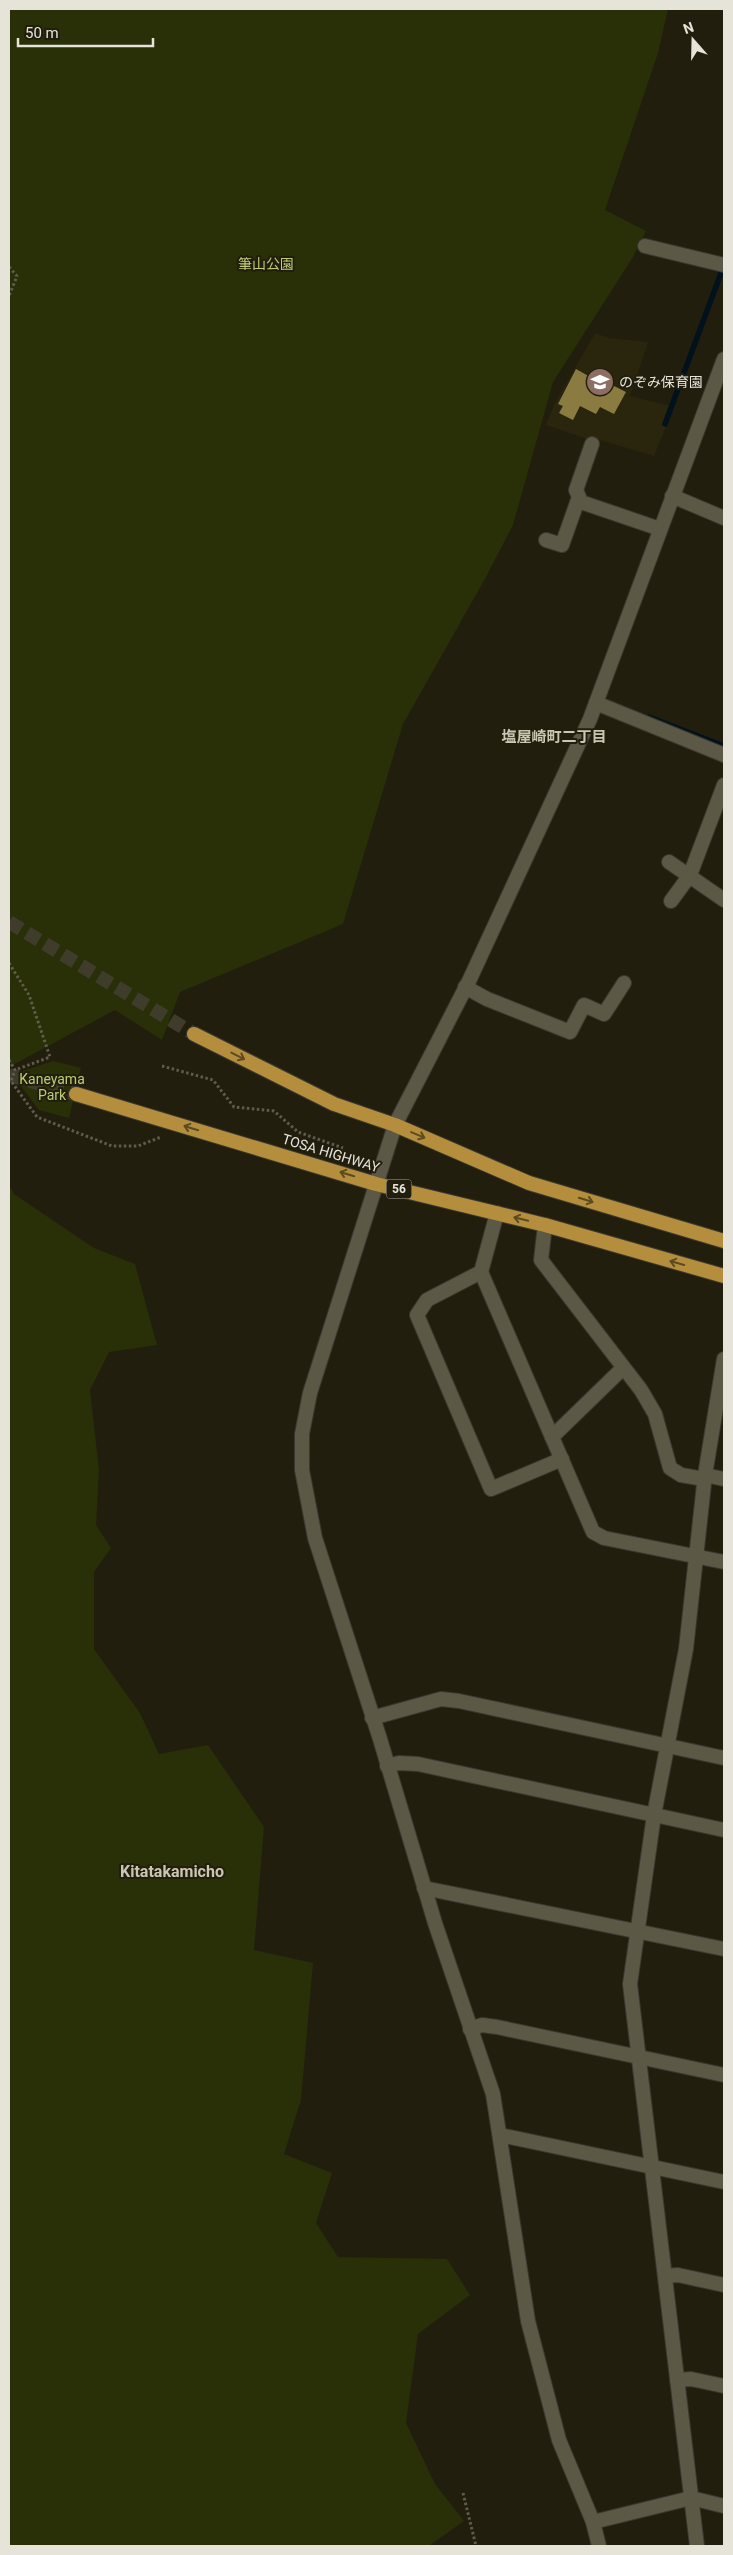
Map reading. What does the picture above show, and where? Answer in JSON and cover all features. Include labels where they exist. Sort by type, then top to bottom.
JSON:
[{"type":"highway","points":[[194,1034],[334,1104],[395,1125],[530,1183],[724,1241]]},
{"type":"highway","name":"TOSA HIGHWAY","points":[[76,1094],[376,1184],[545,1225],[724,1276]]},
{"type":"street","points":[[645,246],[724,265]]},
{"type":"street","points":[[599,2546],[594,2522],[559,2440],[528,2321],[493,2094],[424,1888],[315,1538],[302,1470],[302,1434],[310,1393],[395,1125],[465,987],[596,703],[724,359]]},
{"type":"street","points":[[546,540],[562,545],[578,501],[579,497],[576,490],[592,444]]},
{"type":"street","points":[[672,496],[724,518]]},
{"type":"street","points":[[578,501],[660,529]]},
{"type":"street","points":[[596,703],[724,754]]},
{"type":"street","points":[[671,900],[690,875],[724,785]]},
{"type":"street","points":[[669,862],[724,900]]},
{"type":"street","points":[[465,987],[487,999],[570,1032],[584,1005],[604,1014],[624,984]]},
{"type":"street","points":[[497,1213],[481,1272],[593,1532],[604,1538],[724,1562]]},
{"type":"street","points":[[545,1225],[541,1260],[641,1390],[655,1414],[670,1468],[681,1476],[724,1479]]},
{"type":"street","points":[[481,1272],[427,1300],[417,1315],[491,1489],[562,1459]]},
{"type":"street","points":[[697,2546],[630,1984],[654,1815],[686,1649],[698,1557],[704,1477],[718,1429],[724,1359]]},
{"type":"street","points":[[552,1437],[623,1368]]},
{"type":"street","points":[[372,1718],[440,1699],[459,1701],[724,1758]]},
{"type":"street","points":[[387,1766],[399,1763],[418,1764],[724,1830]]},
{"type":"street","points":[[424,1888],[724,1949]]},
{"type":"street","points":[[470,2028],[482,2025],[497,2027],[724,2075]]},
{"type":"street","points":[[500,2134],[652,2165],[724,2182]]},
{"type":"street","points":[[665,2276],[678,2275],[724,2285]]},
{"type":"street","points":[[677,2380],[690,2379],[724,2386]]},
{"type":"street","points":[[594,2522],[691,2498],[724,2506]]},
{"type":"path","points":[[9,267],[17,276],[9,296]]},
{"type":"path","points":[[9,963],[29,995],[50,1057],[15,1070],[11,1081],[37,1116],[112,1146],[138,1146],[169,1134]]},
{"type":"path","points":[[9,1060],[15,1070]]},
{"type":"path","points":[[162,1066],[213,1080],[234,1106],[274,1111],[298,1132],[343,1148]]},
{"type":"path","points":[[463,2493],[476,2546]]},
{"type":"shaded area","name":"のぞみ保育園","points":[[595,333],[609,338],[648,342],[630,396],[674,407],[654,456],[600,440],[599,443],[546,425],[555,403]]},
{"type":"green space","name":"筆山公園","points":[[9,9],[668,9],[658,53],[605,210],[646,231],[633,257],[553,382],[513,525],[486,577],[403,724],[343,924],[180,992],[162,1040],[115,1010],[9,1067]]},
{"type":"green space","name":"Kaneyama Park","points":[[53,1061],[81,1068],[69,1118],[39,1110],[16,1080],[20,1072]]},
{"type":"green space","points":[[9,1185],[14,1194],[94,1248],[135,1264],[157,1345],[109,1352],[90,1390],[99,1470],[96,1525],[111,1548],[94,1572],[94,1649],[140,1713],[159,1754],[208,1745],[264,1827],[254,1950],[313,1963],[301,2100],[284,2154],[332,2173],[316,2223],[338,2257],[447,2259],[470,2295],[418,2334],[406,2423],[435,2484],[464,2521],[429,2546],[9,2546]]},
{"type":"building","points":[[576,369],[608,387],[610,384],[626,392],[614,414],[600,407],[596,414],[580,406],[573,420],[559,413],[563,406],[558,404]]},
{"type":"waterway","points":[[665,424],[724,265]]},
{"type":"waterway","points":[[649,717],[724,746]]},
{"type":"tunnel","points":[[9,922],[194,1034]]},
{"type":"tunnel","points":[[9,1075],[76,1094]]},
{"type":"place","name":"のぞみ保育園","points":[[600,382]]},
{"type":"district","name":"塩屋崎町二丁目","points":[[554,737]]},
{"type":"district","name":"Kitatakamicho","points":[[172,1871]]}]
